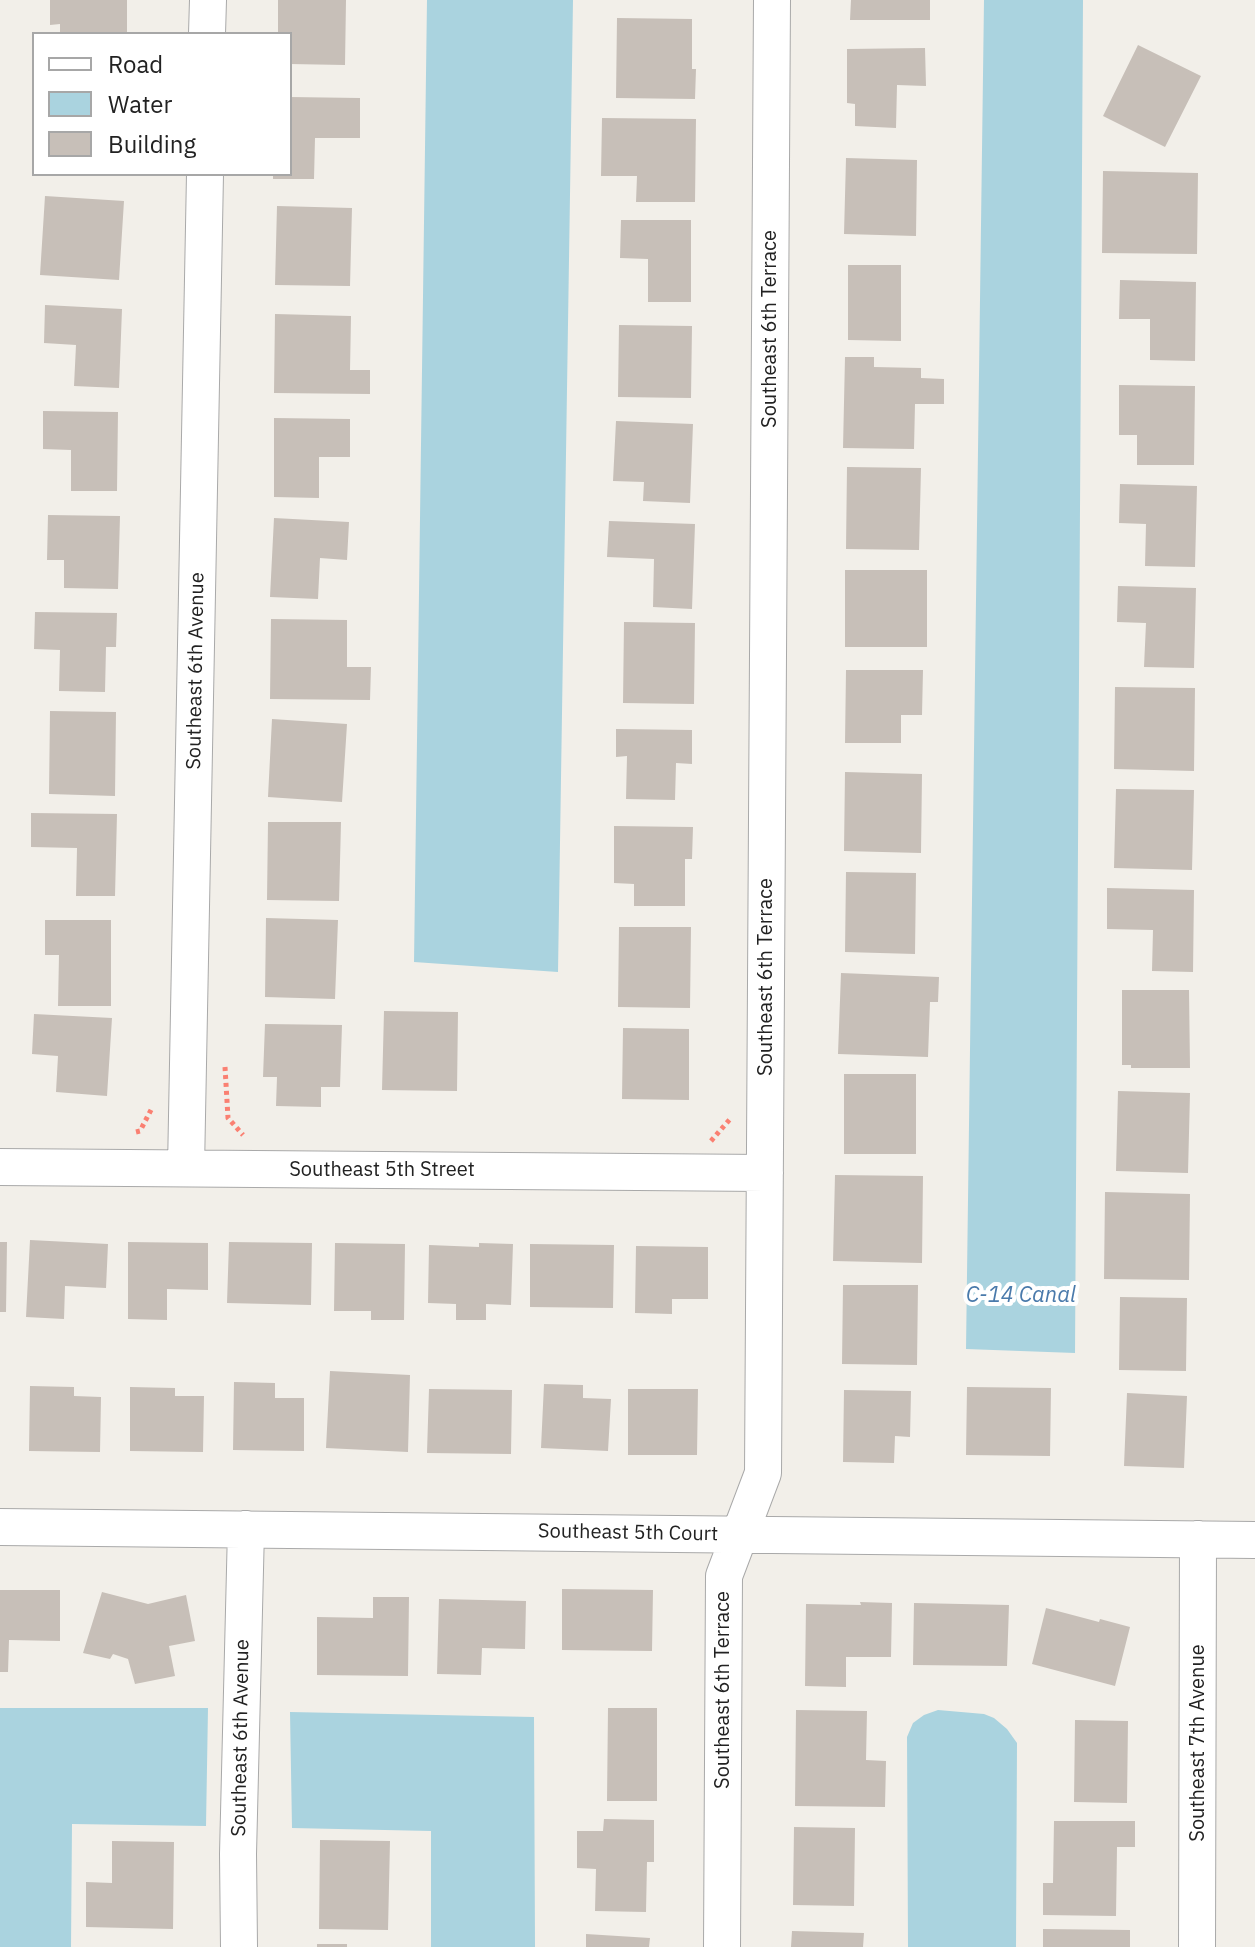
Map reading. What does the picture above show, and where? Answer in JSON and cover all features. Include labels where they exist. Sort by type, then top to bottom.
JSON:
[{"type":"street","points":[[207,32],[208,0]]},
{"type":"street","name":"Southeast 6th Terrace","points":[[722,1947],[724,1576],[763,1473],[772,0]]},
{"type":"street","name":"Southeast 6th Avenue","points":[[186,1168],[205,176]]},
{"type":"street","name":"Southeast 5th Street","points":[[0,1167],[765,1173]]},
{"type":"street","name":"Southeast 5th Court","points":[[0,1527],[1255,1540]]},
{"type":"street","name":"Southeast 6th Avenue","points":[[239,1947],[238,1854],[246,1529]]},
{"type":"street","name":"Southeast 7th Avenue","points":[[1197,1947],[1198,1539]]},
{"type":"path","points":[[224,1054],[228,1118],[245,1137]]},
{"type":"path","points":[[125,1135],[140,1131],[155,1103]]},
{"type":"path","points":[[710,1142],[737,1110]]},
{"type":"water","points":[[427,0],[573,0],[558,972],[414,962]]},
{"type":"water","name":"C-14 Canal","points":[[984,0],[1083,0],[1075,1353],[966,1349]]},
{"type":"water","points":[[0,1708],[208,1708],[206,1826],[72,1824],[71,1947],[0,1947]]},
{"type":"water","points":[[938,1710],[984,1714],[994,1718],[1017,1743],[1016,1947],[908,1947],[907,1737],[913,1723]]},
{"type":"water","points":[[290,1712],[534,1717],[535,1947],[431,1947],[431,1831],[292,1828]]},
{"type":"building","points":[[50,0],[127,0],[127,32],[60,32],[60,24],[50,25]]},
{"type":"building","points":[[278,0],[346,0],[345,65],[292,64],[292,32],[278,32]]},
{"type":"building","points":[[851,0],[930,0],[930,20],[850,20]]},
{"type":"building","points":[[617,18],[692,19],[695,99],[616,98]]},
{"type":"building","points":[[1138,45],[1201,76],[1165,147],[1103,116]]},
{"type":"building","points":[[925,48],[926,86],[897,85],[896,128],[855,126],[855,104],[847,103],[847,49]]},
{"type":"building","points":[[292,97],[360,98],[360,138],[315,138],[314,179],[273,179],[273,176],[292,176]]},
{"type":"building","points":[[602,118],[696,119],[695,202],[636,202],[637,176],[601,176]]},
{"type":"building","points":[[846,158],[917,160],[916,236],[844,234]]},
{"type":"building","points":[[1103,171],[1198,173],[1197,254],[1102,253]]},
{"type":"building","points":[[45,196],[124,201],[119,280],[40,275]]},
{"type":"building","points":[[277,206],[352,208],[350,286],[275,285]]},
{"type":"building","points":[[621,220],[691,220],[691,302],[648,302],[648,259],[620,258]]},
{"type":"building","points":[[848,265],[901,265],[901,341],[848,340]]},
{"type":"building","points":[[1120,280],[1196,282],[1195,361],[1150,360],[1150,319],[1119,319]]},
{"type":"building","points":[[45,305],[122,309],[119,388],[74,386],[76,345],[44,343]]},
{"type":"building","points":[[275,314],[351,316],[350,370],[370,370],[370,394],[274,393]]},
{"type":"building","points":[[619,325],[692,326],[691,398],[618,397]]},
{"type":"building","points":[[845,357],[874,357],[874,367],[921,368],[921,378],[944,379],[944,404],[915,404],[914,449],[843,448]]},
{"type":"building","points":[[1119,385],[1195,386],[1194,465],[1137,465],[1137,435],[1119,435]]},
{"type":"building","points":[[43,411],[118,412],[117,491],[71,491],[71,450],[43,449]]},
{"type":"building","points":[[274,418],[350,419],[350,457],[319,457],[319,498],[274,497]]},
{"type":"building","points":[[616,421],[693,424],[690,503],[643,501],[644,482],[613,481]]},
{"type":"building","points":[[847,467],[921,468],[919,550],[846,549]]},
{"type":"building","points":[[1120,484],[1197,486],[1195,567],[1145,566],[1146,524],[1119,523]]},
{"type":"building","points":[[48,515],[120,516],[118,589],[64,588],[64,560],[47,560]]},
{"type":"building","points":[[274,518],[349,522],[347,560],[320,558],[318,599],[270,597]]},
{"type":"building","points":[[609,521],[695,524],[692,609],[653,607],[654,559],[607,557]]},
{"type":"building","points":[[845,570],[927,570],[927,647],[845,647]]},
{"type":"building","points":[[1118,586],[1196,588],[1194,668],[1144,667],[1146,623],[1117,622]]},
{"type":"building","points":[[35,612],[117,613],[116,647],[106,647],[105,692],[59,691],[60,650],[34,649]]},
{"type":"building","points":[[271,619],[347,620],[347,667],[371,667],[370,700],[270,699]]},
{"type":"building","points":[[624,622],[695,623],[694,704],[623,703]]},
{"type":"building","points":[[846,670],[923,670],[922,715],[901,715],[901,743],[845,743]]},
{"type":"building","points":[[1115,687],[1195,688],[1194,771],[1114,769]]},
{"type":"building","points":[[50,711],[116,712],[115,796],[49,794]]},
{"type":"building","points":[[272,719],[347,724],[342,802],[268,797]]},
{"type":"building","points":[[616,729],[692,730],[692,764],[676,763],[675,800],[626,799],[627,756],[616,757]]},
{"type":"building","points":[[845,772],[922,774],[921,853],[844,851]]},
{"type":"building","points":[[1116,789],[1194,790],[1192,870],[1114,868]]},
{"type":"building","points":[[31,813],[117,814],[115,896],[76,896],[77,848],[31,847]]},
{"type":"building","points":[[268,822],[341,822],[339,901],[267,900]]},
{"type":"building","points":[[614,826],[693,827],[692,859],[685,859],[685,906],[634,906],[634,884],[614,883]]},
{"type":"building","points":[[846,872],[916,873],[915,954],[845,952]]},
{"type":"building","points":[[1107,888],[1194,890],[1193,972],[1152,971],[1153,930],[1107,929]]},
{"type":"building","points":[[266,918],[338,920],[335,999],[265,997]]},
{"type":"building","points":[[45,920],[111,920],[111,1006],[58,1006],[59,955],[45,955]]},
{"type":"building","points":[[619,927],[691,927],[690,1008],[618,1007]]},
{"type":"building","points":[[841,973],[939,977],[938,1002],[930,1002],[928,1057],[838,1054]]},
{"type":"building","points":[[1122,990],[1189,990],[1190,1068],[1131,1068],[1131,1065],[1122,1065]]},
{"type":"building","points":[[384,1011],[458,1012],[457,1091],[382,1090]]},
{"type":"building","points":[[34,1014],[112,1018],[107,1096],[56,1092],[58,1056],[32,1054]]},
{"type":"building","points":[[265,1024],[342,1025],[340,1087],[321,1087],[321,1107],[276,1106],[277,1077],[263,1077]]},
{"type":"building","points":[[623,1028],[689,1029],[689,1100],[622,1099]]},
{"type":"building","points":[[844,1074],[916,1074],[916,1154],[844,1154]]},
{"type":"building","points":[[1118,1091],[1190,1093],[1188,1173],[1116,1171]]},
{"type":"building","points":[[835,1175],[923,1176],[922,1263],[833,1261]]},
{"type":"building","points":[[1105,1192],[1190,1194],[1189,1280],[1104,1279]]},
{"type":"building","points":[[30,1240],[108,1244],[106,1288],[65,1286],[64,1319],[26,1317]]},
{"type":"building","points":[[0,1242],[7,1242],[6,1312],[0,1312]]},
{"type":"building","points":[[128,1242],[208,1243],[208,1290],[167,1289],[167,1320],[128,1319]]},
{"type":"building","points":[[229,1242],[312,1243],[311,1305],[227,1303]]},
{"type":"building","points":[[335,1243],[405,1244],[404,1320],[371,1320],[371,1311],[334,1311]]},
{"type":"building","points":[[479,1243],[513,1244],[511,1305],[486,1304],[486,1320],[456,1320],[456,1304],[428,1303],[429,1245],[479,1247]]},
{"type":"building","points":[[530,1244],[614,1245],[613,1308],[530,1307]]},
{"type":"building","points":[[636,1246],[708,1247],[708,1299],[672,1299],[672,1314],[635,1313]]},
{"type":"building","points":[[843,1285],[918,1285],[917,1365],[842,1364]]},
{"type":"building","points":[[1120,1297],[1187,1298],[1186,1371],[1119,1370]]},
{"type":"building","points":[[330,1371],[410,1375],[408,1452],[326,1448]]},
{"type":"building","points":[[234,1382],[275,1383],[275,1398],[304,1398],[304,1451],[233,1450]]},
{"type":"building","points":[[544,1384],[583,1385],[583,1398],[611,1399],[608,1451],[541,1448]]},
{"type":"building","points":[[30,1386],[74,1387],[74,1396],[101,1397],[100,1452],[29,1451]]},
{"type":"building","points":[[130,1387],[175,1388],[175,1396],[204,1396],[203,1452],[130,1451]]},
{"type":"building","points":[[967,1387],[1051,1388],[1050,1456],[966,1455]]},
{"type":"building","points":[[429,1389],[512,1390],[511,1454],[427,1453]]},
{"type":"building","points":[[628,1389],[698,1389],[697,1455],[628,1455]]},
{"type":"building","points":[[844,1390],[911,1391],[910,1437],[895,1436],[894,1463],[843,1462]]},
{"type":"building","points":[[1127,1393],[1187,1396],[1184,1468],[1124,1466]]},
{"type":"building","points":[[562,1589],[653,1590],[652,1651],[562,1650]]},
{"type":"building","points":[[0,1590],[60,1590],[60,1641],[9,1640],[8,1672],[0,1672]]},
{"type":"building","points":[[102,1592],[148,1604],[186,1595],[195,1641],[169,1646],[175,1676],[135,1684],[128,1659],[113,1654],[110,1659],[83,1653]]},
{"type":"building","points":[[373,1597],[409,1597],[408,1676],[317,1675],[317,1617],[373,1618]]},
{"type":"building","points":[[439,1599],[526,1601],[525,1649],[482,1648],[481,1675],[437,1674]]},
{"type":"building","points":[[860,1602],[892,1603],[891,1657],[846,1657],[846,1687],[805,1686],[806,1604],[861,1605]]},
{"type":"building","points":[[914,1603],[1009,1605],[1007,1666],[913,1665]]},
{"type":"building","points":[[1046,1608],[1130,1627],[1115,1686],[1032,1664]]},
{"type":"building","points":[[608,1708],[657,1708],[657,1801],[607,1801]]},
{"type":"building","points":[[796,1710],[867,1711],[866,1760],[886,1761],[885,1807],[795,1806]]},
{"type":"building","points":[[1075,1720],[1128,1721],[1127,1803],[1074,1802]]},
{"type":"building","points":[[604,1819],[654,1820],[654,1862],[647,1862],[646,1912],[595,1911],[596,1869],[577,1868],[577,1831],[603,1831]]},
{"type":"building","points":[[1054,1821],[1135,1821],[1135,1847],[1117,1847],[1116,1916],[1043,1915],[1043,1883],[1053,1883]]},
{"type":"building","points":[[794,1827],[855,1828],[854,1906],[793,1905]]},
{"type":"building","points":[[320,1840],[390,1841],[388,1930],[319,1929]]},
{"type":"building","points":[[112,1841],[174,1842],[173,1929],[86,1927],[86,1882],[112,1883]]},
{"type":"building","points":[[1043,1929],[1130,1930],[1130,1947],[1043,1947]]},
{"type":"building","points":[[792,1931],[864,1933],[863,1947],[791,1947]]},
{"type":"building","points":[[586,1934],[650,1938],[649,1947],[586,1947]]},
{"type":"building","points":[[317,1944],[347,1944],[347,1947],[317,1947]]}]
